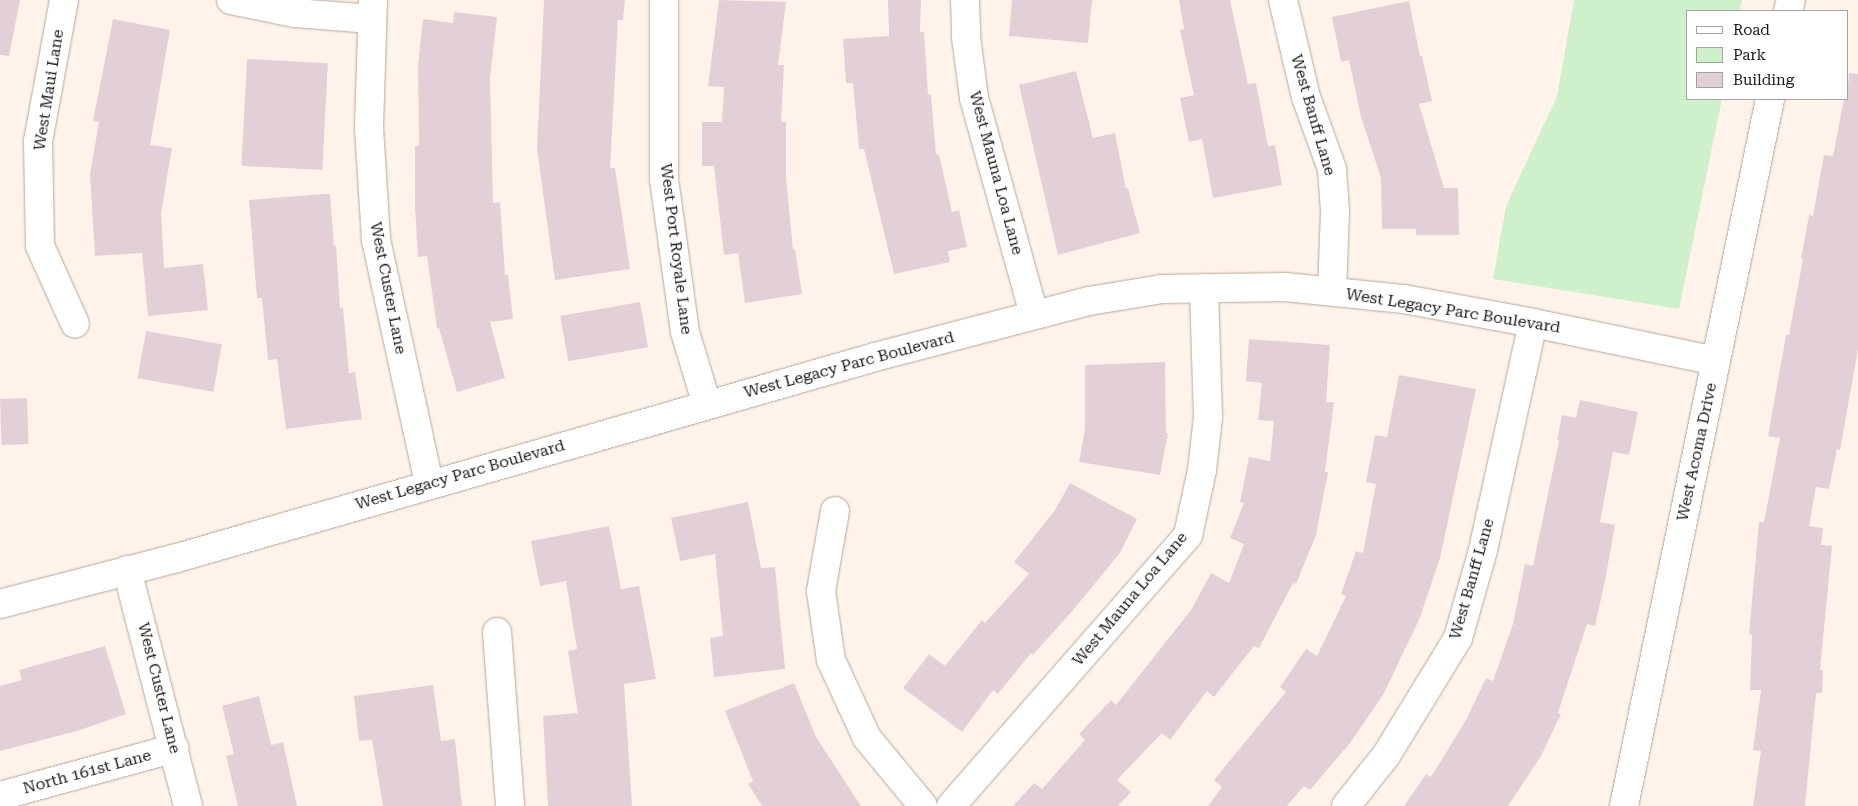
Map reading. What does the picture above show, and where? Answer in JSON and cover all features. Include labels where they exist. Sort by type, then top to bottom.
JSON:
[{"type":"street","name":"West Maui Lane","points":[[64,0],[38,141],[40,246],[75,324]]},
{"type":"street","points":[[231,0],[296,13],[373,9]]},
{"type":"street","name":"West Port Royale Lane","points":[[664,0],[664,179],[685,332],[707,405]]},
{"type":"street","name":"West Mauna Loa Lane","points":[[965,0],[966,37],[974,98],[1034,315]]},
{"type":"street","name":"West Banff Lane","points":[[1283,0],[1306,97],[1332,169],[1335,211],[1332,291]]},
{"type":"street","name":"West Custer Lane","points":[[373,9],[368,128],[376,240],[429,484]]},
{"type":"street","name":"West Acoma Drive","points":[[1624,806],[1770,100]]},
{"type":"street","name":"West Legacy Parc Boulevard","points":[[0,604],[177,558],[875,357],[1089,301],[1162,289],[1285,287],[1404,299],[1533,323],[1716,361]]},
{"type":"street","name":"West Mauna Loa Lane","points":[[951,806],[1188,535],[1202,470],[1208,417],[1204,288]]},
{"type":"street","name":"West Banff Lane","points":[[1346,806],[1387,754],[1458,638],[1482,550],[1533,323]]},
{"type":"street","points":[[835,511],[821,591],[831,660],[867,738],[923,806]]},
{"type":"street","name":"West Custer Lane","points":[[127,570],[175,748],[188,806]]},
{"type":"street","points":[[497,632],[510,806]]},
{"type":"street","name":"North 161st Lane","points":[[0,796],[175,748]]},
{"type":"green space","points":[[1574,0],[1742,0],[1740,10],[1686,10],[1686,100],[1722,100],[1679,309],[1493,279],[1506,206],[1557,96]]},
{"type":"building","points":[[0,0],[20,0],[9,56],[0,55]]},
{"type":"building","points":[[544,0],[625,0],[623,20],[618,20],[610,168],[615,168],[630,269],[555,280],[537,148]]},
{"type":"building","points":[[719,0],[786,2],[778,65],[784,65],[781,122],[786,122],[786,178],[793,250],[795,249],[802,294],[745,303],[738,253],[724,255],[714,166],[702,166],[702,122],[722,122],[724,87],[708,86]]},
{"type":"building","points":[[888,0],[921,0],[920,32],[924,32],[928,95],[931,94],[936,155],[939,154],[952,212],[959,210],[967,247],[948,251],[950,262],[894,274],[864,149],[859,149],[853,83],[846,83],[843,39],[889,36]]},
{"type":"building","points":[[1012,0],[1092,0],[1088,43],[1009,36]]},
{"type":"building","points":[[1179,0],[1230,0],[1248,84],[1256,83],[1268,146],[1275,145],[1282,185],[1213,198],[1202,139],[1189,142],[1180,98],[1194,95],[1180,30],[1184,29]]},
{"type":"building","points":[[1409,1],[1420,56],[1422,56],[1432,101],[1419,104],[1444,188],[1458,188],[1459,235],[1416,235],[1416,229],[1382,229],[1381,178],[1361,117],[1349,60],[1341,62],[1332,17]]},
{"type":"building","points":[[454,12],[497,17],[490,78],[493,203],[500,202],[505,275],[508,275],[513,319],[490,322],[505,378],[457,392],[439,328],[437,328],[427,256],[418,257],[415,208],[415,146],[419,146],[418,65],[423,19],[453,23]]},
{"type":"building","points":[[113,19],[170,30],[150,145],[172,148],[161,213],[164,268],[203,264],[208,310],[148,316],[142,253],[95,256],[90,174],[99,122],[93,121]]},
{"type":"building","points":[[247,59],[328,63],[322,170],[241,166]]},
{"type":"building","points":[[1076,71],[1093,138],[1115,133],[1126,189],[1128,188],[1140,233],[1058,255],[1019,85]]},
{"type":"building","points":[[1849,73],[1858,74],[1858,349],[1840,450],[1837,449],[1829,489],[1816,487],[1809,526],[1823,528],[1821,545],[1832,546],[1820,670],[1823,670],[1822,693],[1816,693],[1805,806],[1753,806],[1761,751],[1753,750],[1761,690],[1750,690],[1752,635],[1749,634],[1759,522],[1764,522],[1780,438],[1768,436],[1786,335],[1789,335],[1809,215],[1813,216],[1824,155],[1833,156],[1844,100],[1848,100]]},
{"type":"building","points":[[330,194],[334,246],[336,245],[340,308],[343,308],[349,373],[355,372],[362,419],[286,429],[277,359],[268,360],[262,298],[257,298],[249,200]]},
{"type":"building","points":[[640,302],[648,347],[568,361],[560,316]]},
{"type":"building","points":[[146,331],[222,344],[213,392],[138,378]]},
{"type":"building","points":[[1249,339],[1330,345],[1326,402],[1334,402],[1325,472],[1328,472],[1316,535],[1296,584],[1293,583],[1259,648],[1254,646],[1214,697],[1207,691],[1170,740],[1162,733],[1117,780],[1131,792],[1118,806],[1013,806],[1034,783],[1042,789],[1085,740],[1079,734],[1111,700],[1116,705],[1191,610],[1211,573],[1229,583],[1244,544],[1230,538],[1244,503],[1240,502],[1249,457],[1270,461],[1274,421],[1258,420],[1262,383],[1246,381]]},
{"type":"building","points":[[1165,362],[1166,433],[1168,433],[1160,475],[1079,462],[1085,429],[1085,365]]},
{"type":"building","points":[[1399,375],[1476,389],[1440,558],[1419,620],[1383,695],[1350,743],[1310,790],[1304,786],[1287,806],[1208,806],[1222,787],[1214,780],[1286,692],[1280,687],[1306,649],[1317,656],[1346,596],[1341,594],[1356,551],[1363,553],[1376,484],[1366,482],[1375,435],[1387,437]]},
{"type":"building","points":[[27,398],[29,444],[2,445],[0,399]]},
{"type":"building","points":[[1580,400],[1638,412],[1629,455],[1613,452],[1600,522],[1615,525],[1605,581],[1595,626],[1587,624],[1558,713],[1561,714],[1541,756],[1508,806],[1404,806],[1426,774],[1431,777],[1466,720],[1486,678],[1493,681],[1513,624],[1525,564],[1533,566],[1559,441],[1557,440],[1562,415],[1576,418]]},
{"type":"building","points":[[1070,483],[1137,519],[1120,553],[1074,609],[1033,655],[1031,653],[998,694],[993,690],[962,732],[903,688],[929,654],[945,666],[982,620],[985,623],[1029,574],[1014,562],[1055,510]]},
{"type":"building","points":[[748,502],[761,568],[775,567],[785,669],[714,677],[710,638],[723,636],[715,554],[680,561],[671,518]]},
{"type":"building","points":[[609,526],[621,589],[639,586],[656,679],[624,684],[632,806],[548,806],[543,716],[578,713],[568,651],[577,649],[566,581],[540,586],[531,541]]},
{"type":"building","points":[[105,646],[126,714],[77,731],[0,751],[0,686],[22,680],[19,670]]},
{"type":"building","points":[[794,683],[816,737],[861,806],[762,806],[748,784],[753,781],[725,711]]},
{"type":"building","points":[[433,685],[441,741],[455,739],[462,806],[383,806],[372,740],[359,741],[354,696]]},
{"type":"building","points":[[259,696],[271,745],[283,742],[297,806],[238,806],[226,756],[234,754],[222,706]]}]
